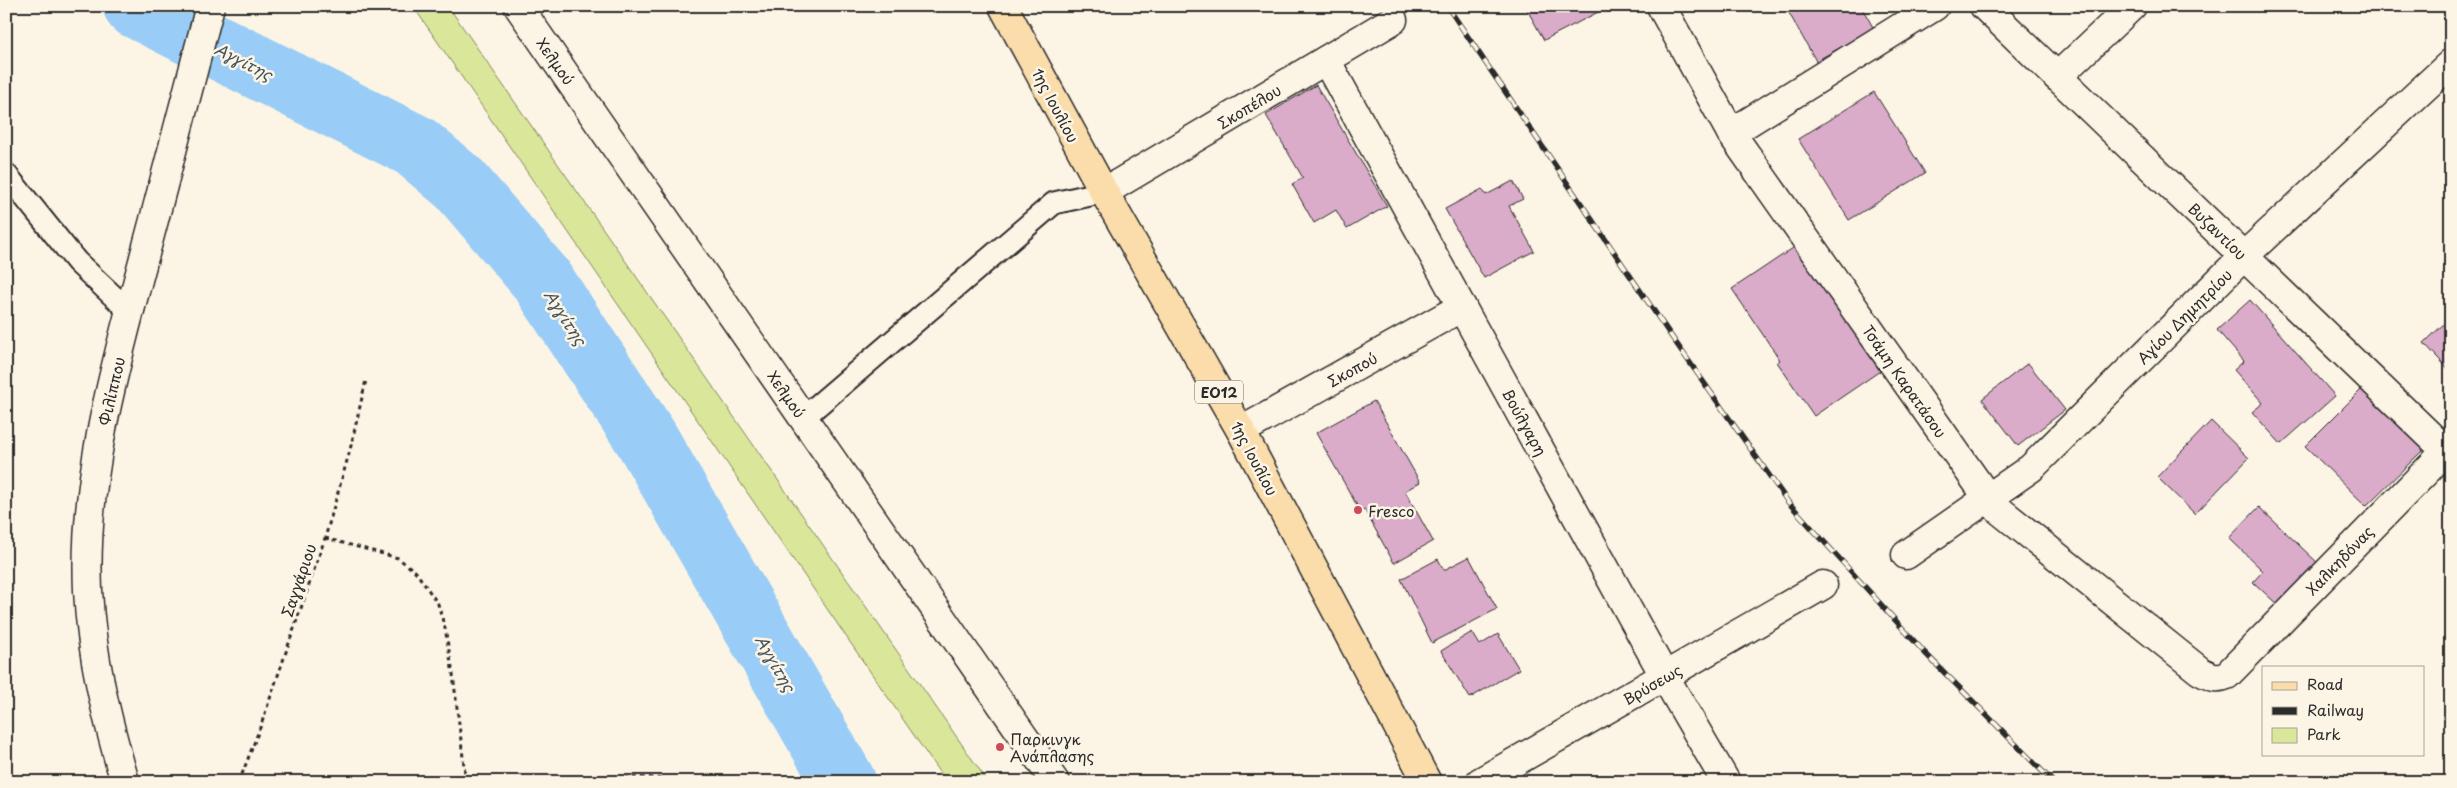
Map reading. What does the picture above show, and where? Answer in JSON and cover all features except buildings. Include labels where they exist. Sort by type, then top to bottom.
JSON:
[{"type":"main road","name":"1ης Ιουλίου","points":[[1003,6],[1104,192],[1241,431],[1426,782]]},
{"type":"street","name":"Φιλίππου","points":[[125,782],[97,670],[91,632],[88,589],[91,511],[109,394],[129,311],[210,6]]},
{"type":"street","name":"Χελμού","points":[[518,6],[1055,782]]},
{"type":"street","name":"Τσάμη Καρατάσου","points":[[1661,6],[1731,133],[1988,498],[2005,515],[2200,671],[2213,678],[2227,675]]},
{"type":"street","points":[[1731,133],[1935,6]]},
{"type":"street","name":"Βυζαντίου","points":[[1984,6],[2449,451]]},
{"type":"street","points":[[2057,77],[2132,6]]},
{"type":"street","name":"Σκοπέλου","points":[[1104,192],[1394,20]]},
{"type":"street","name":"Βούλγαρη","points":[[1326,60],[1665,677],[1726,782]]},
{"type":"street","name":"Αγίου Δημητρίου","points":[[1906,555],[2031,468],[2244,256],[2451,63]]},
{"type":"street","name":"Σκοπού","points":[[1241,431],[1462,307]]},
{"type":"street","name":"Χαλκηδόνας","points":[[2227,675],[2449,451]]},
{"type":"street","name":"Βρύσεως","points":[[1480,782],[1823,586]]},
{"type":"lane","points":[[6,174],[77,262],[129,311]]},
{"type":"lane","points":[[803,418],[1054,203],[1104,192]]},
{"type":"path","name":"Σαγγάριου","points":[[239,782],[261,725],[324,538],[350,450],[366,380]]},
{"type":"path","points":[[324,538],[398,558],[416,572],[438,604],[445,628],[453,674],[466,782]]},
{"type":"path","points":[[593,782],[636,777],[663,778],[677,782]]},
{"type":"green space","points":[[413,6],[448,6],[988,782],[946,782]]},
{"type":"waterway","name":"Αγγίτης","points":[[135,6],[415,146],[460,184],[542,280],[646,438],[844,782]]},
{"type":"railway","points":[[1447,6],[1669,333],[1788,502],[1925,653],[2053,782]]},
{"type":"place","name":"Fresco","points":[[1358,510]]},
{"type":"place","name":"Παρκινγκ Ανάπλασης","points":[[1000,747]]}]
